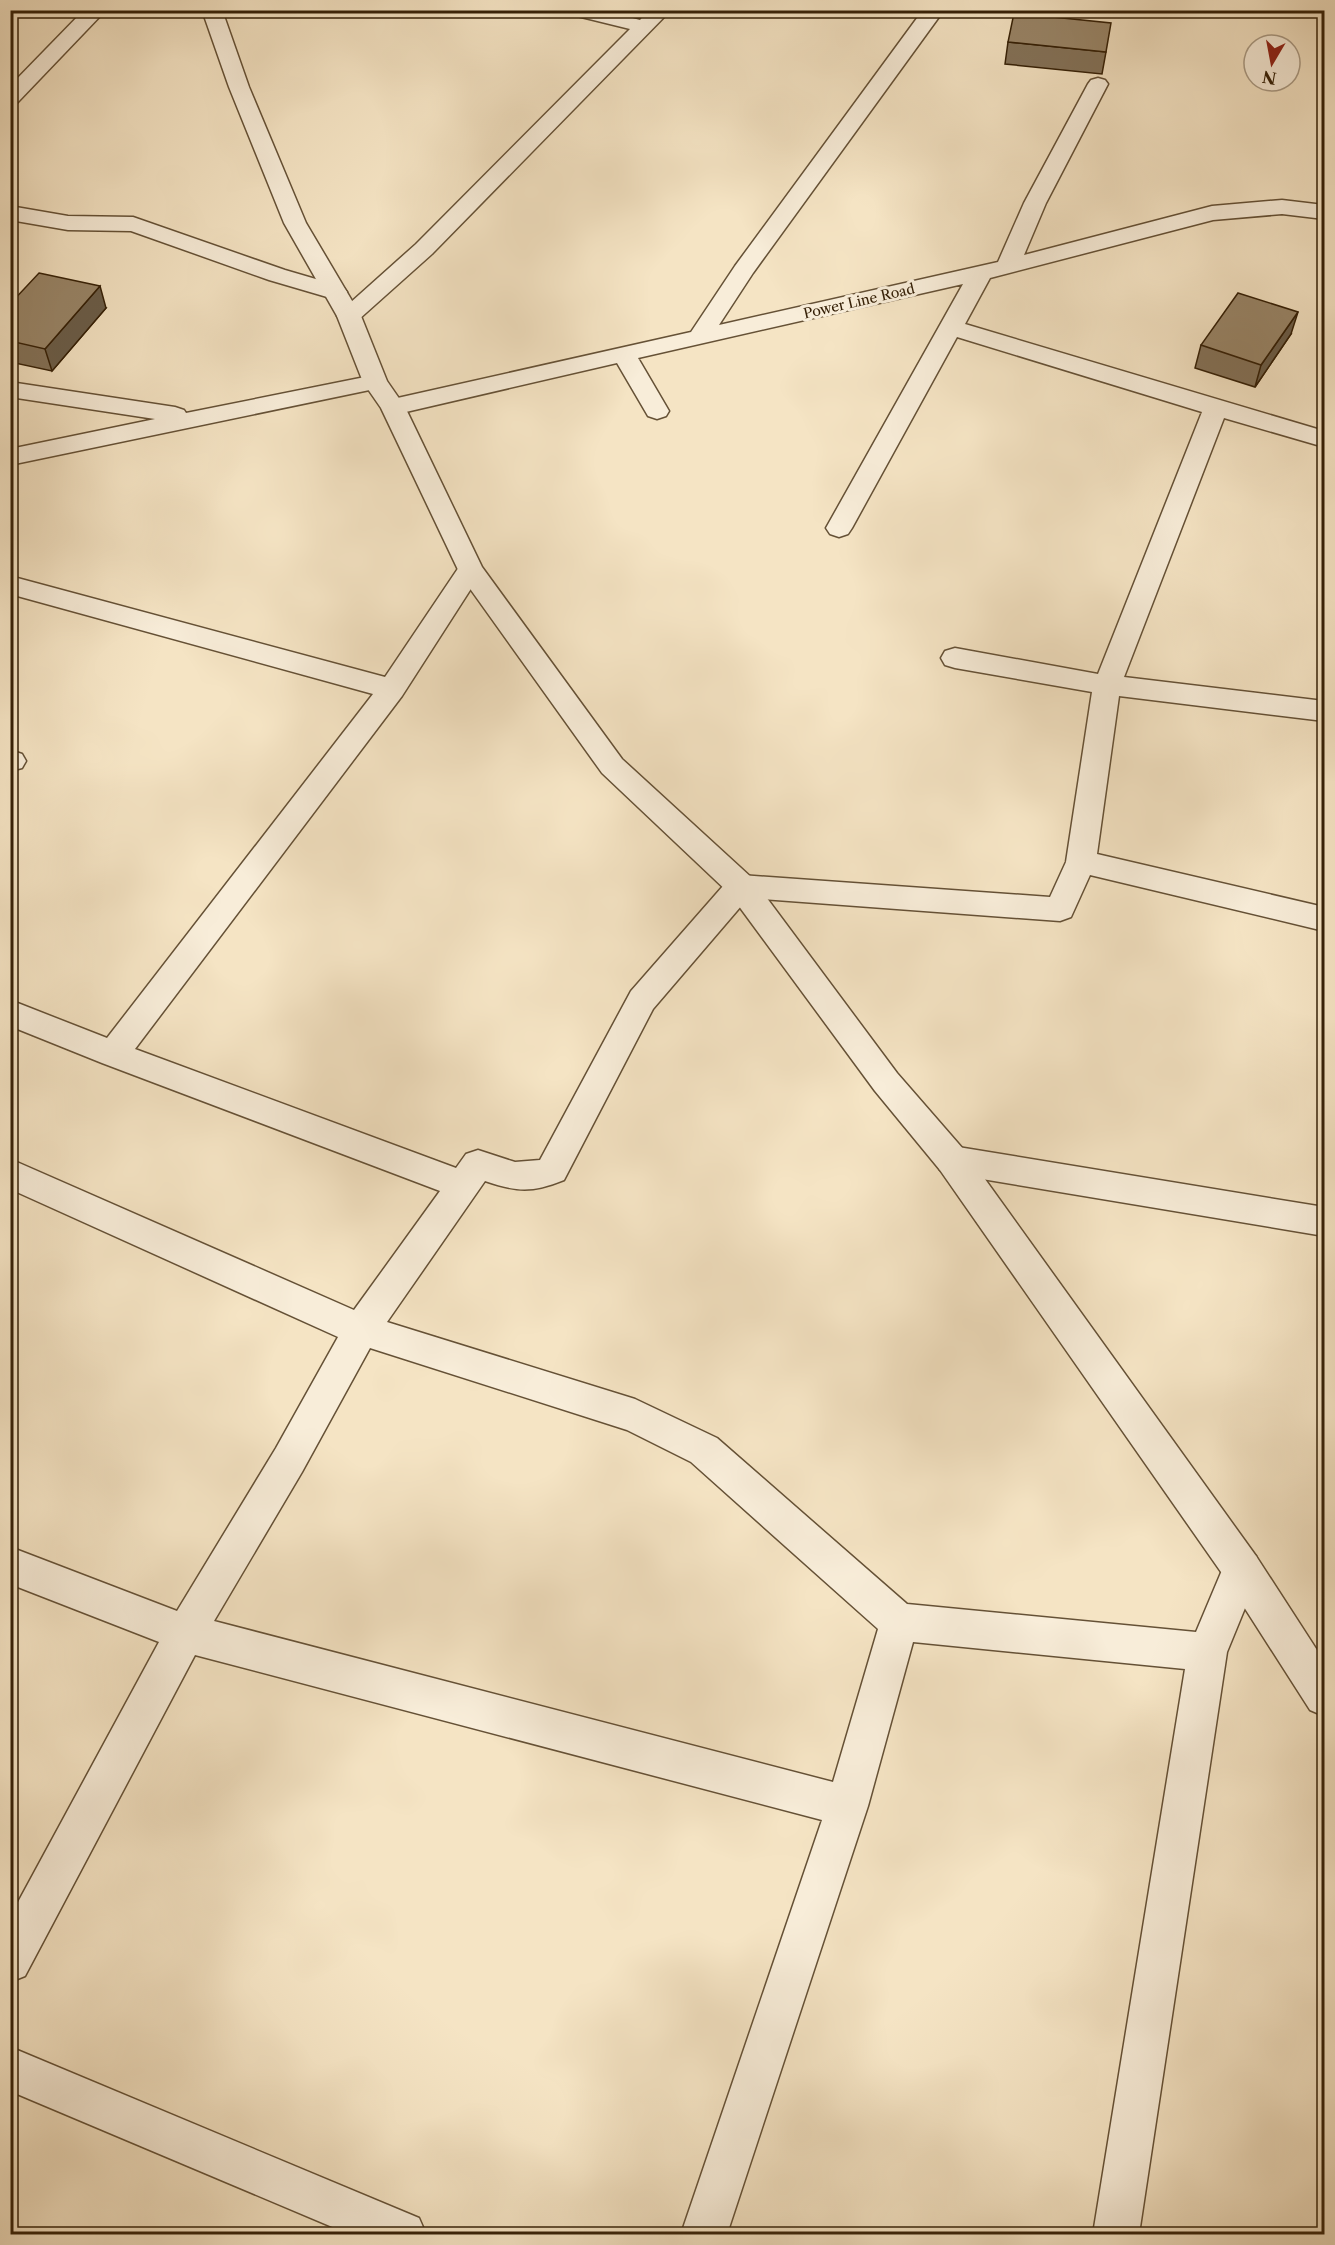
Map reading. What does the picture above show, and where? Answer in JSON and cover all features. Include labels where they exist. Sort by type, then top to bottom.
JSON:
[{"type":"street","points":[[10,99],[96,10]]},
{"type":"street","points":[[212,10],[239,87],[295,223],[342,304],[375,382],[393,407],[470,570],[612,766],[741,886],[886,1082],[952,1160],[1321,1683]]},
{"type":"street","points":[[576,10],[645,27]]},
{"type":"street","points":[[342,304],[424,249],[662,10]]},
{"type":"street","points":[[699,338],[770,234],[934,10]]},
{"type":"street","points":[[1008,265],[1035,203],[1098,84]]},
{"type":"street","name":"Power Line Road","points":[[393,407],[981,273],[1212,213],[1322,206]]},
{"type":"street","points":[[10,213],[68,223],[134,224],[277,275],[342,304]]},
{"type":"street","points":[[840,528],[981,273]]},
{"type":"street","points":[[951,327],[1324,439]]},
{"type":"street","points":[[624,355],[657,411]]},
{"type":"street","points":[[10,457],[193,417],[375,382]]},
{"type":"street","points":[[10,389],[193,417]]},
{"type":"street","points":[[741,886],[1060,909],[1080,862],[1107,684],[1216,408]]},
{"type":"street","points":[[113,1054],[392,689],[470,570]]},
{"type":"street","points":[[10,585],[392,689]]},
{"type":"street","points":[[955,658],[1107,684],[1324,711]]},
{"type":"street","points":[[1080,862],[1324,919]]},
{"type":"street","points":[[10,1961],[185,1633],[290,1460],[361,1330],[478,1164],[517,1178],[537,1178],[552,1170],[642,1000],[741,886]]},
{"type":"street","points":[[10,1012],[113,1054],[464,1185]]},
{"type":"street","points":[[952,1160],[1324,1222]]},
{"type":"street","points":[[10,1173],[361,1330],[635,1416],[704,1450],[899,1622],[1207,1652]]},
{"type":"street","points":[[10,1565],[185,1633],[847,1806]]},
{"type":"street","points":[[1116,2235],[1207,1652],[1242,1569]]},
{"type":"street","points":[[704,2235],[847,1806],[899,1622]]},
{"type":"street","points":[[10,2068],[403,2235]]},
{"type":"building","points":[[1014,13],[1111,23],[1106,52],[1008,42]]},
{"type":"building","points":[[39,273],[100,286],[45,349],[10,341],[10,304]]},
{"type":"building","points":[[1238,293],[1298,312],[1261,365],[1201,345]]}]
